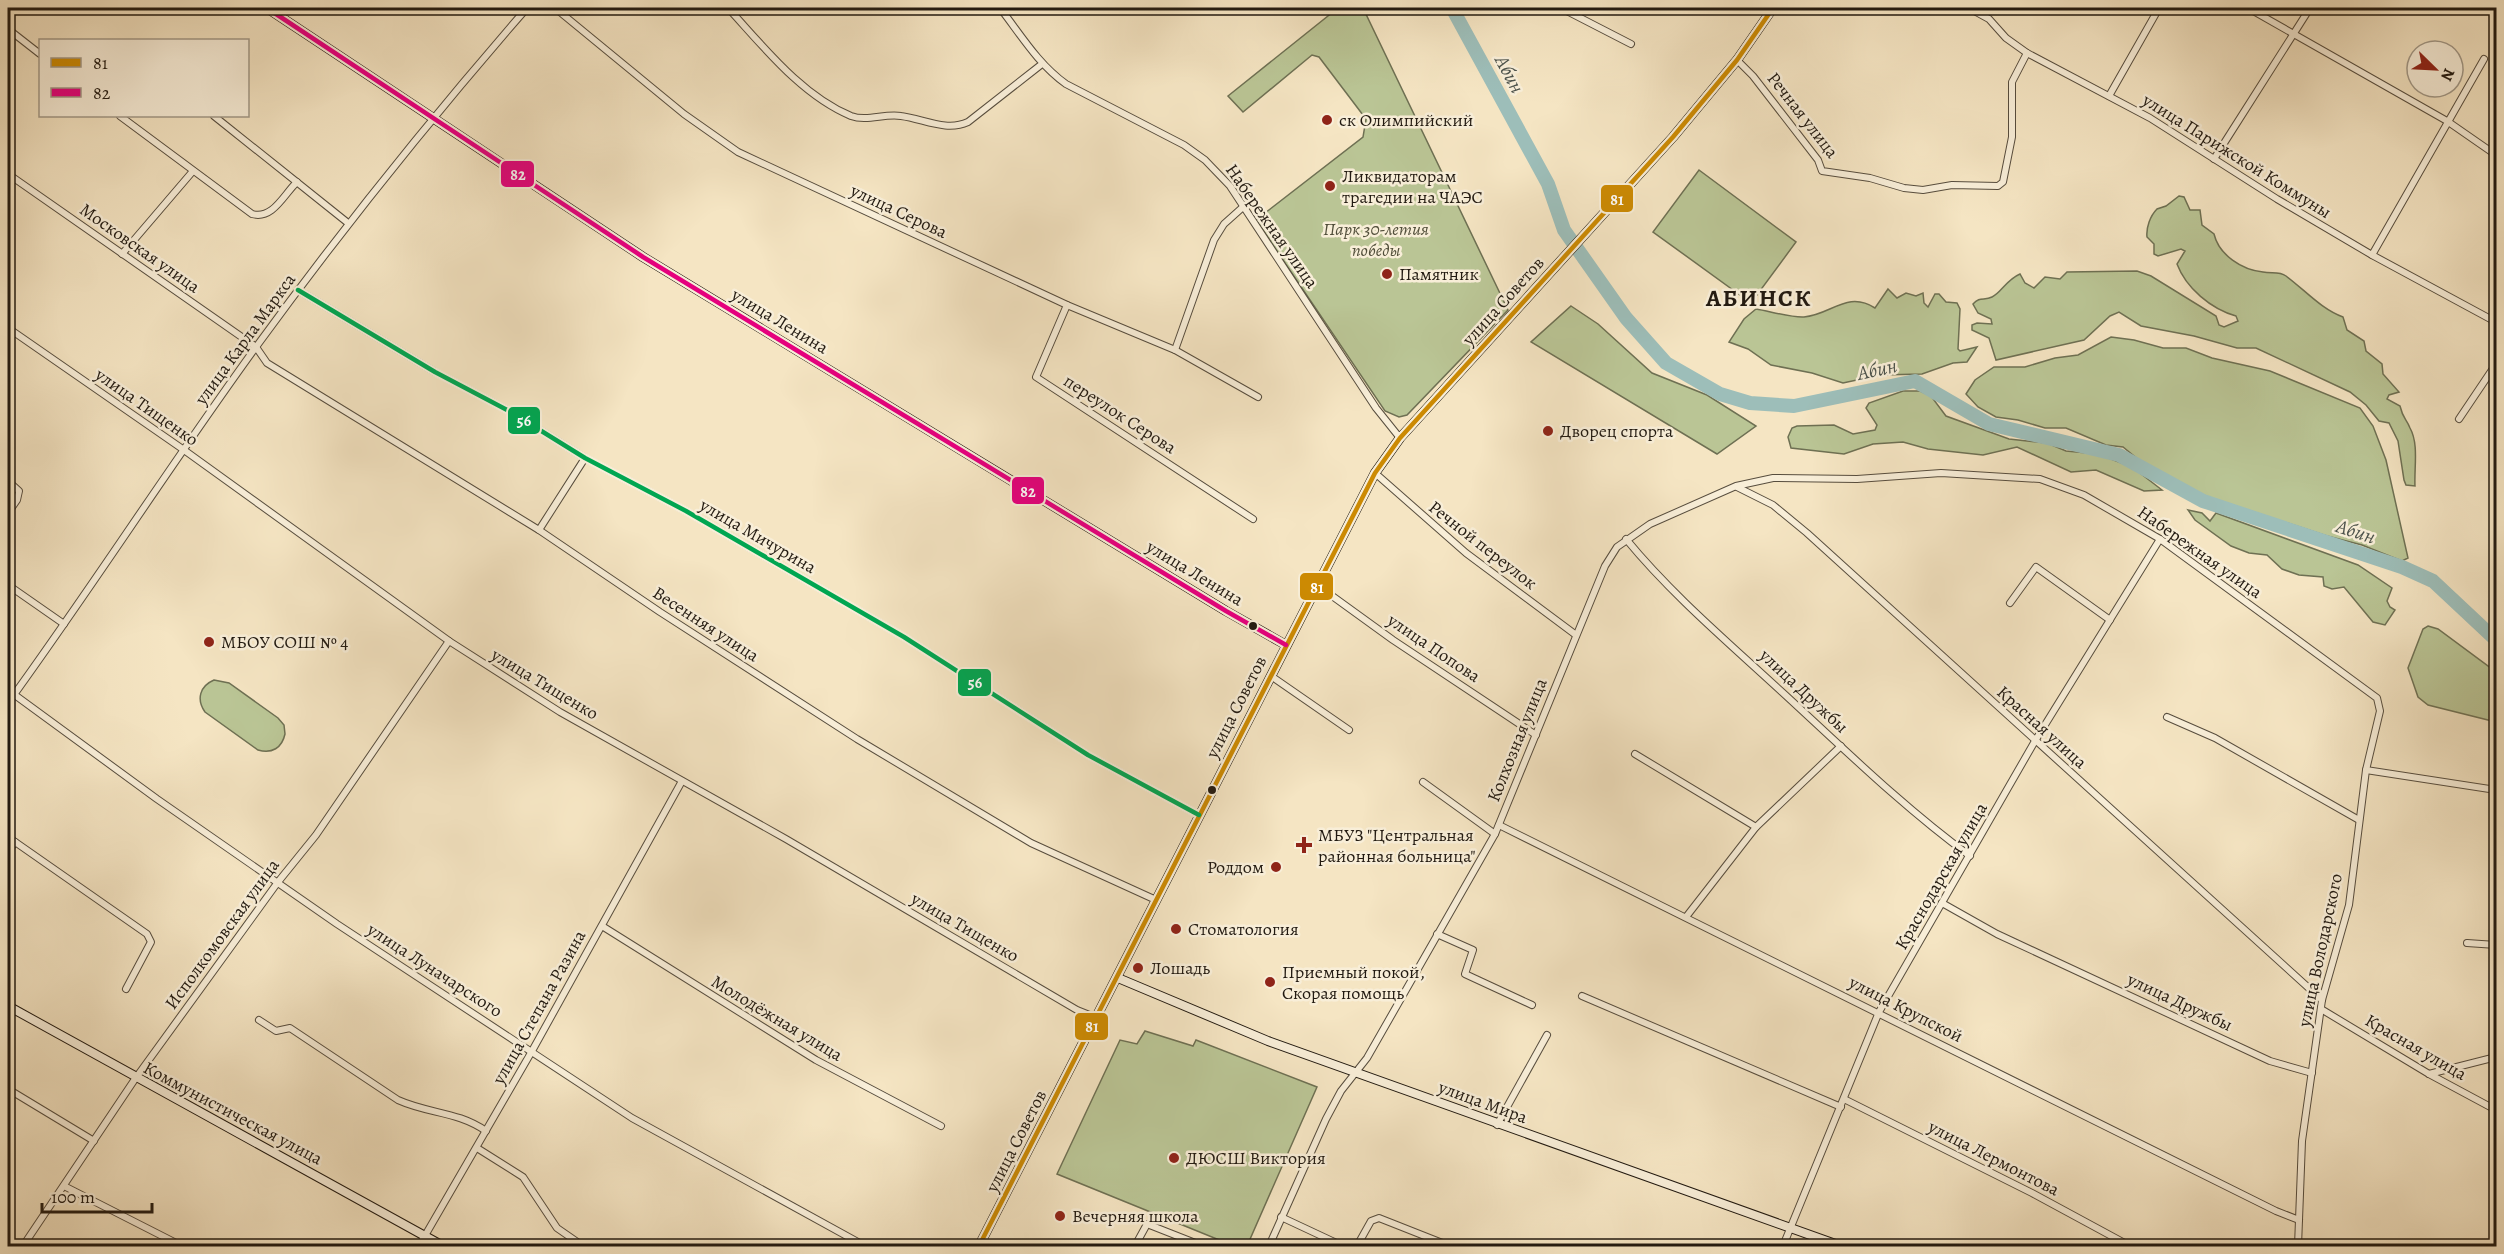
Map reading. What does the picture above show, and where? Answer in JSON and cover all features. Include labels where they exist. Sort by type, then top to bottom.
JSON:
[{"type":"main road","name":"улица Ленина","points":[[269,8],[643,257],[1226,611],[1286,645]]},
{"type":"main road","name":"улица Советов","points":[[979,1246],[1118,978],[1286,645],[1376,474],[1401,438],[1595,225],[1737,60],[1773,8]]},
{"type":"main road","name":"улица Мира","points":[[1118,978],[1268,1041],[1497,1125],[1841,1246]]},
{"type":"main road","name":"Коммунистическая улица","points":[[8,1006],[135,1079],[443,1246]]},
{"type":"street","name":"улица Карла Маркса","points":[[8,703],[11,692],[64,624],[256,347],[348,223],[431,118],[527,8]]},
{"type":"street","name":"улица Серова","points":[[555,8],[684,114],[738,152],[1068,305],[1175,350],[1258,397]]},
{"type":"street","points":[[728,8],[781,65],[819,96],[852,116],[895,115],[947,126],[960,126],[1042,64]]},
{"type":"street","name":"Набережная улица","points":[[1000,8],[1042,64],[1066,84],[1184,145],[1201,156],[1230,186],[1376,408],[1401,438]]},
{"type":"street","points":[[1561,8],[1631,44]]},
{"type":"street","name":"улица Парижской Коммуны","points":[[1969,8],[1989,19],[2006,38],[2027,53],[2109,96],[2372,255],[2496,322]]},
{"type":"street","points":[[2109,96],[2159,8]]},
{"type":"street","points":[[2248,8],[2447,121],[2496,155]]},
{"type":"street","points":[[2214,159],[2310,8]]},
{"type":"street","points":[[8,29],[39,53]]},
{"type":"street","name":"Речная улица","points":[[1737,60],[1753,76],[1818,160],[1822,171],[1870,178],[1904,188],[1923,190],[1952,185],[1998,186],[2003,182],[2012,137],[2013,78],[2027,53]]},
{"type":"street","points":[[2372,255],[2484,59]]},
{"type":"street","points":[[121,117],[234,202],[261,217],[269,214],[297,182]]},
{"type":"street","points":[[215,117],[348,223]]},
{"type":"street","points":[[122,254],[193,171]]},
{"type":"street","name":"Московская улица","points":[[8,174],[256,347]]},
{"type":"street","points":[[1175,350],[1214,240],[1224,224],[1243,207]]},
{"type":"street","name":"улица Мичурина","points":[[298,290],[435,372],[509,411],[585,458],[706,523],[904,637],[1088,755],[1199,815]]},
{"type":"street","name":"переулок Серова","points":[[1068,305],[1036,376],[1252,519]]},
{"type":"street","name":"улица Тищенко","points":[[8,328],[184,450],[449,641],[560,712],[1077,1010],[1097,1018]]},
{"type":"street","name":"Весенняя улица","points":[[256,347],[267,363],[539,530],[769,684],[1031,843],[1156,900]]},
{"type":"street","points":[[2459,419],[2496,364]]},
{"type":"street","points":[[539,530],[585,458]]},
{"type":"street","name":"Набережная улица","points":[[1736,486],[1773,478],[1857,479],[1941,473],[2040,479],[2084,495],[2160,539],[2377,698]]},
{"type":"street","name":"Речной переулок","points":[[1376,474],[1466,553],[1576,635]]},
{"type":"street","points":[[8,481],[19,491],[17,500],[8,513]]},
{"type":"street","name":"Колхозная улица","points":[[1269,1246],[1326,1119],[1355,1072],[1367,1058],[1495,834],[1605,566],[1617,547],[1650,524],[1736,486]]},
{"type":"street","name":"Красная улица","points":[[1736,486],[1773,505],[1807,533],[2322,1000]]},
{"type":"street","name":"улица Дружбы","points":[[1626,539],[1650,568],[1841,746],[1926,824],[1970,856]]},
{"type":"street","name":"Краснодарская улица","points":[[1783,1246],[1880,1012],[2035,741],[2160,539]]},
{"type":"street","points":[[2010,603],[2036,567],[2109,620]]},
{"type":"street","points":[[8,585],[64,624]]},
{"type":"street","name":"улица Попова","points":[[1317,585],[1393,640],[1536,735]]},
{"type":"street","name":"Исполкомовская улица","points":[[23,1246],[135,1079],[278,882],[316,835],[449,641]]},
{"type":"street","points":[[1271,676],[1348,729]]},
{"type":"street","name":"улица Луначарского","points":[[11,692],[157,800],[337,924],[632,1118],[865,1246]]},
{"type":"street","name":"улица Володарского","points":[[2298,1246],[2302,1141],[2322,1000],[2349,905],[2366,770],[2380,711],[2377,698]]},
{"type":"street","points":[[2167,717],[2215,738],[2359,820]]},
{"type":"street","points":[[1686,916],[1756,827],[1841,746]]},
{"type":"street","points":[[1635,754],[1756,827]]},
{"type":"street","points":[[2366,770],[2496,790]]},
{"type":"street","name":"улица Степана Разина","points":[[419,1246],[532,1051],[682,781]]},
{"type":"street","points":[[1423,782],[1495,834]]},
{"type":"street","name":"улица Крупской","points":[[1499,825],[1880,1012],[2276,1211],[2299,1220]]},
{"type":"street","points":[[8,837],[147,934],[151,942],[126,989]]},
{"type":"street","points":[[8,852],[15,842]]},
{"type":"street","name":"улица Дружбы","points":[[1942,903],[1997,934],[2270,1061],[2312,1073]]},
{"type":"street","name":"Молодёжная улица","points":[[602,927],[816,1060],[941,1126]]},
{"type":"street","points":[[1437,934],[1473,950],[1465,974],[1532,1005]]},
{"type":"street","points":[[2468,943],[2496,945]]},
{"type":"street","points":[[1582,996],[1841,1107]]},
{"type":"street","name":"Красная улица","points":[[2321,1009],[2429,1074],[2496,1110]]},
{"type":"street","points":[[259,1020],[276,1031],[290,1028],[398,1100],[416,1108],[470,1119],[486,1131]]},
{"type":"street","points":[[1497,1125],[1547,1035]]},
{"type":"street","points":[[2429,1074],[2496,1056]]},
{"type":"street","points":[[8,1089],[94,1141]]},
{"type":"street","name":"улица Лермонтова","points":[[1844,1099],[2032,1192],[2130,1246]]},
{"type":"street","points":[[477,1148],[522,1177],[557,1228],[583,1246]]},
{"type":"street","points":[[64,1186],[182,1246]]},
{"type":"street","points":[[1281,1217],[1343,1246]]},
{"type":"street","points":[[1358,1246],[1371,1221],[1379,1218],[1450,1246]]},
{"type":"street","points":[[1135,1246],[1147,1224],[1203,1246]]},
{"type":"green space","name":"Парк 30-летия победы","points":[[1338,8],[1363,8],[1508,310],[1407,415],[1399,417],[1385,411],[1256,220],[1363,137],[1366,119],[1319,57],[1312,55],[1243,112],[1228,96]]},
{"type":"green space","points":[[1699,170],[1796,242],[1751,303],[1653,232]]},
{"type":"green space","points":[[2179,196],[2184,197],[2190,210],[2200,210],[2202,225],[2214,234],[2221,249],[2232,260],[2255,271],[2286,276],[2320,304],[2343,317],[2347,330],[2364,341],[2366,351],[2382,364],[2383,374],[2399,392],[2389,395],[2387,399],[2400,406],[2413,434],[2415,486],[2406,485],[2398,441],[2389,423],[2379,421],[2366,405],[2350,392],[2256,348],[2237,348],[2194,336],[2141,326],[2119,312],[2110,316],[2084,340],[1996,360],[1989,338],[1972,330],[1972,325],[1977,323],[1992,324],[1991,319],[1978,313],[1973,304],[1978,300],[1995,295],[2015,277],[2020,274],[2025,283],[2034,288],[2045,277],[2060,279],[2067,272],[2137,271],[2151,276],[2216,316],[2219,325],[2224,327],[2238,321],[2236,316],[2209,303],[2186,281],[2177,264],[2185,251],[2181,249],[2158,256],[2154,254],[2154,244],[2147,237],[2150,219],[2157,209],[2166,206]]},
{"type":"green space","points":[[1888,289],[1897,298],[1906,293],[1916,296],[1923,293],[1924,303],[1928,307],[1935,294],[1939,294],[1946,302],[1957,303],[1960,309],[1958,349],[1960,351],[1977,347],[1967,362],[1953,363],[1922,374],[1880,375],[1843,383],[1812,373],[1771,365],[1748,349],[1729,342],[1744,319],[1756,309],[1804,317],[1847,302],[1865,303],[1875,308]]},
{"type":"green space","points":[[1571,306],[1598,324],[1652,373],[1707,395],[1756,426],[1717,454],[1531,342]]},
{"type":"green space","points":[[2111,337],[2134,340],[2163,348],[2186,348],[2212,358],[2270,371],[2360,408],[2373,426],[2386,460],[2408,558],[2402,561],[2362,545],[2327,536],[2208,497],[2156,474],[2123,447],[2106,445],[2066,428],[2045,428],[2018,420],[1996,417],[1978,407],[1966,394],[1975,380],[1994,367],[2025,367],[2055,358],[2078,355]]},
{"type":"green space","points":[[1903,391],[1920,391],[1931,396],[1946,416],[2009,439],[2047,443],[2066,451],[2098,454],[2132,467],[2162,490],[2144,491],[2096,470],[2071,472],[2017,447],[1983,455],[1928,449],[1903,442],[1873,444],[1844,454],[1791,448],[1788,437],[1792,428],[1797,426],[1834,425],[1853,434],[1875,430],[1877,425],[1866,408],[1869,403]]},
{"type":"green space","points":[[2188,510],[2202,513],[2210,521],[2216,513],[2358,565],[2392,588],[2387,601],[2395,610],[2385,625],[2373,622],[2344,587],[2332,589],[2324,586],[2323,577],[2299,575],[2282,569],[2267,555],[2249,553],[2231,546],[2195,520]]},
{"type":"green space","points":[[2428,626],[2438,629],[2496,672],[2496,722],[2428,705],[2418,697],[2408,668],[2423,629]]},
{"type":"green space","points":[[214,680],[229,683],[278,718],[284,725],[285,734],[276,749],[258,750],[205,712],[200,698],[201,693],[205,686]]},
{"type":"green space","points":[[1145,1031],[1193,1046],[1196,1040],[1317,1087],[1247,1246],[1234,1246],[1057,1174],[1120,1040],[1137,1044]]},
{"type":"waterway","name":"Абин","points":[[1452,8],[1548,184],[1564,230],[1626,318],[1666,363],[1720,394],[1750,403],[1794,406],[1915,381],[1989,424],[2119,455],[2203,501],[2402,567],[2433,581],[2496,640]]},
{"type":"transit line","name":"82","points":[[267,8],[643,257],[1226,611],[1286,645]]},
{"type":"transit line","name":"81","points":[[979,1246],[1375,473],[1400,438],[1673,137],[1737,60],[1773,8]]},
{"type":"transit line","name":"56","points":[[298,290],[435,372],[509,411],[585,458],[686,511],[904,637],[1088,755],[1199,815]]},
{"type":"place","name":"ск Олимпийский","points":[[1327,120]]},
{"type":"place","name":"Ликвидаторам трагедии на ЧАЭС","points":[[1330,186]]},
{"type":"place","name":"Памятник","points":[[1387,274]]},
{"type":"place","name":"Дворец спорта","points":[[1548,431]]},
{"type":"place","name":"МБОУ СОШ № 4","points":[[209,642]]},
{"type":"place","name":"МБУЗ \"Центральная районная больница\"","points":[[1304,845]]},
{"type":"place","name":"Роддом","points":[[1276,867]]},
{"type":"place","name":"Стоматология","points":[[1176,929]]},
{"type":"place","name":"Лошадь","points":[[1138,968]]},
{"type":"place","name":"Приемный покой, Скорая помощь","points":[[1270,982]]},
{"type":"place","name":"ДЮСШ Виктория","points":[[1174,1158]]},
{"type":"place","name":"Вечерняя школа","points":[[1060,1216]]},
{"type":"district","name":"АБИНСК","points":[[1759,298]]}]
